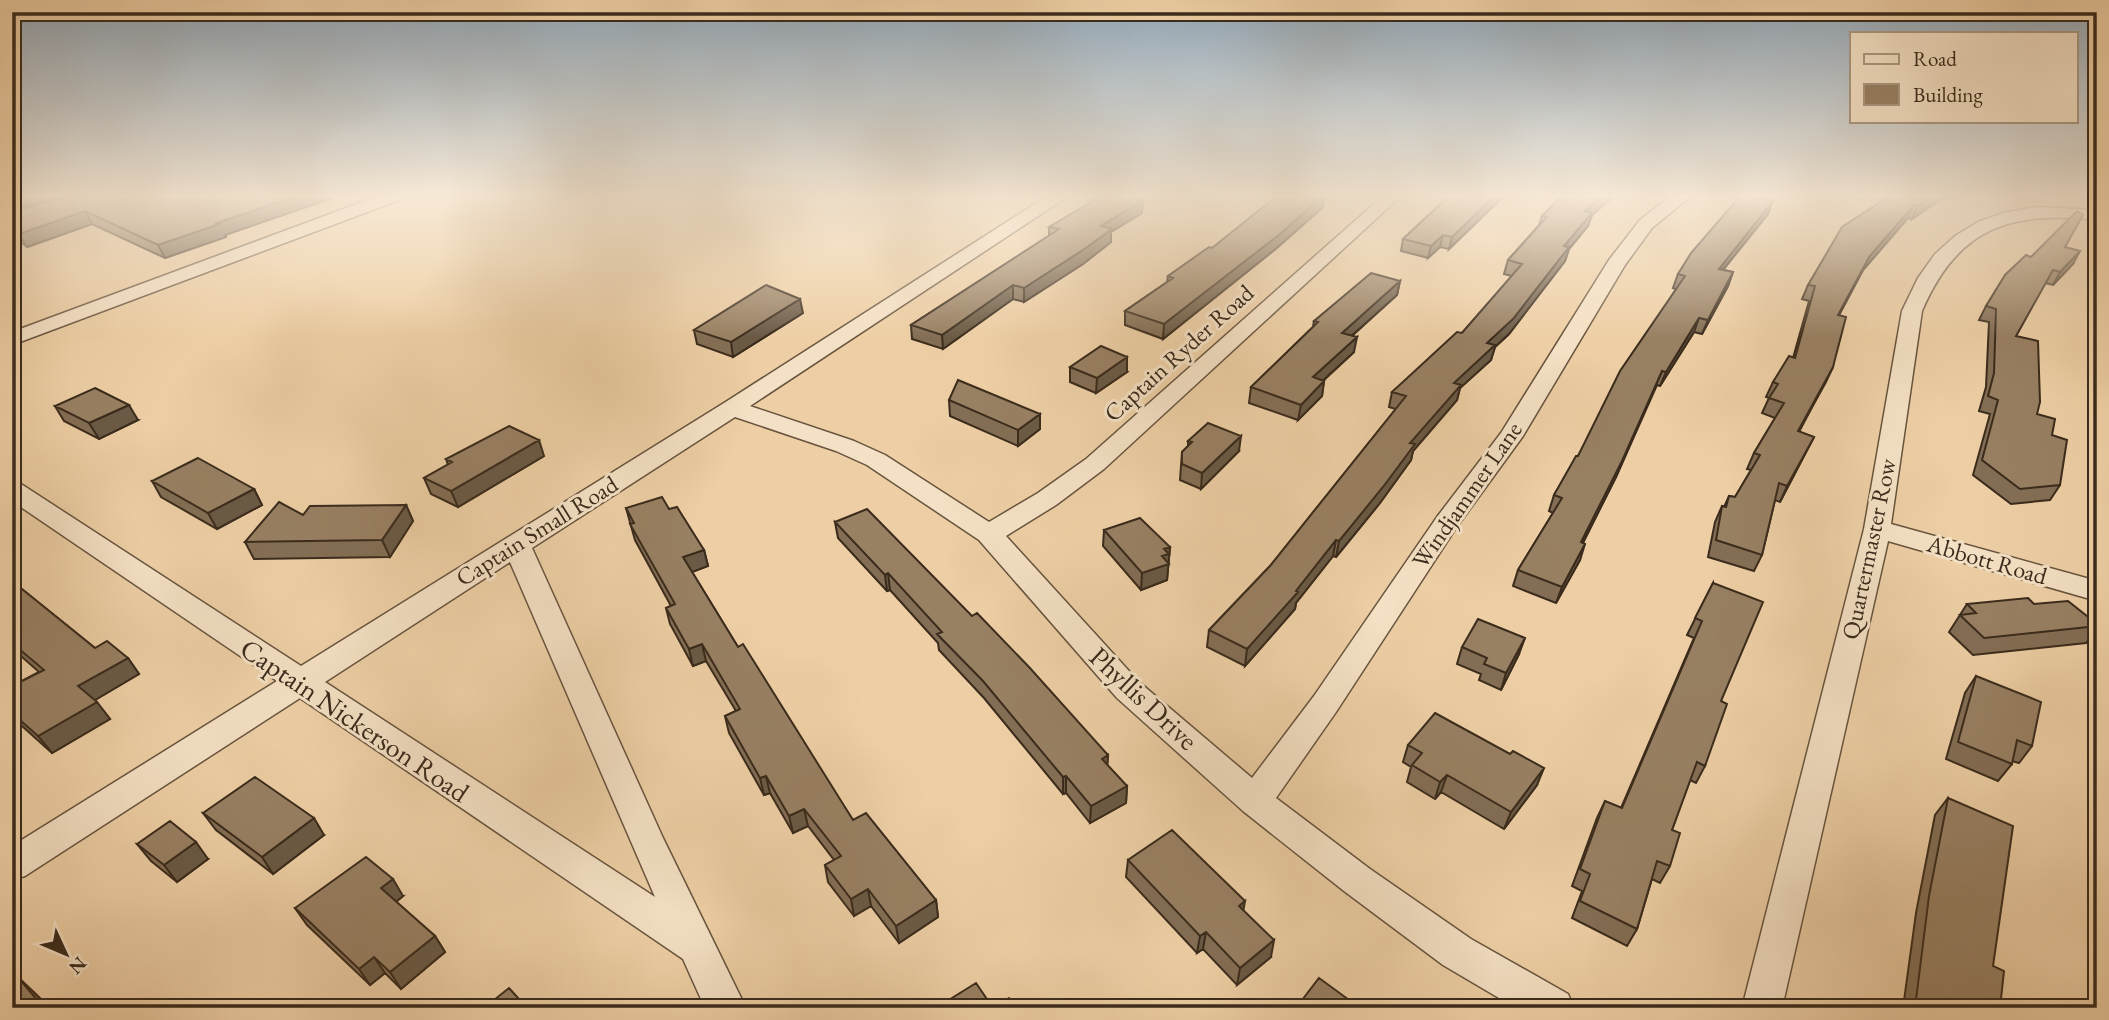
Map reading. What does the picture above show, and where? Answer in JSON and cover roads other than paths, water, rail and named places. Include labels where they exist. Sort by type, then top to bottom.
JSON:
[{"type":"street","points":[[12,339],[269,243]]},
{"type":"street","name":"Captain Small Road","points":[[12,864],[732,408],[987,243]]},
{"type":"street","name":"Captain Ryder Road","points":[[989,534],[1047,499],[1095,464],[1341,243]]},
{"type":"street","name":"Windjammer Lane","points":[[1255,801],[1325,704],[1446,523],[1511,436],[1616,264],[1632,243]]},
{"type":"street","name":"Quartermaster Row","points":[[1762,1008],[1877,528],[1912,312],[1919,291],[1959,243]]},
{"type":"street","name":"Phyllis Drive","points":[[732,408],[845,446],[876,460],[989,534],[1128,690],[1255,801],[1357,880],[1457,952],[1553,1008]]},
{"type":"street","name":"Captain Nickerson Road","points":[[12,489],[699,948]]},
{"type":"street","name":"Abbott Road","points":[[1877,528],[2097,591]]},
{"type":"street","points":[[516,543],[645,838],[726,1008]]}]
